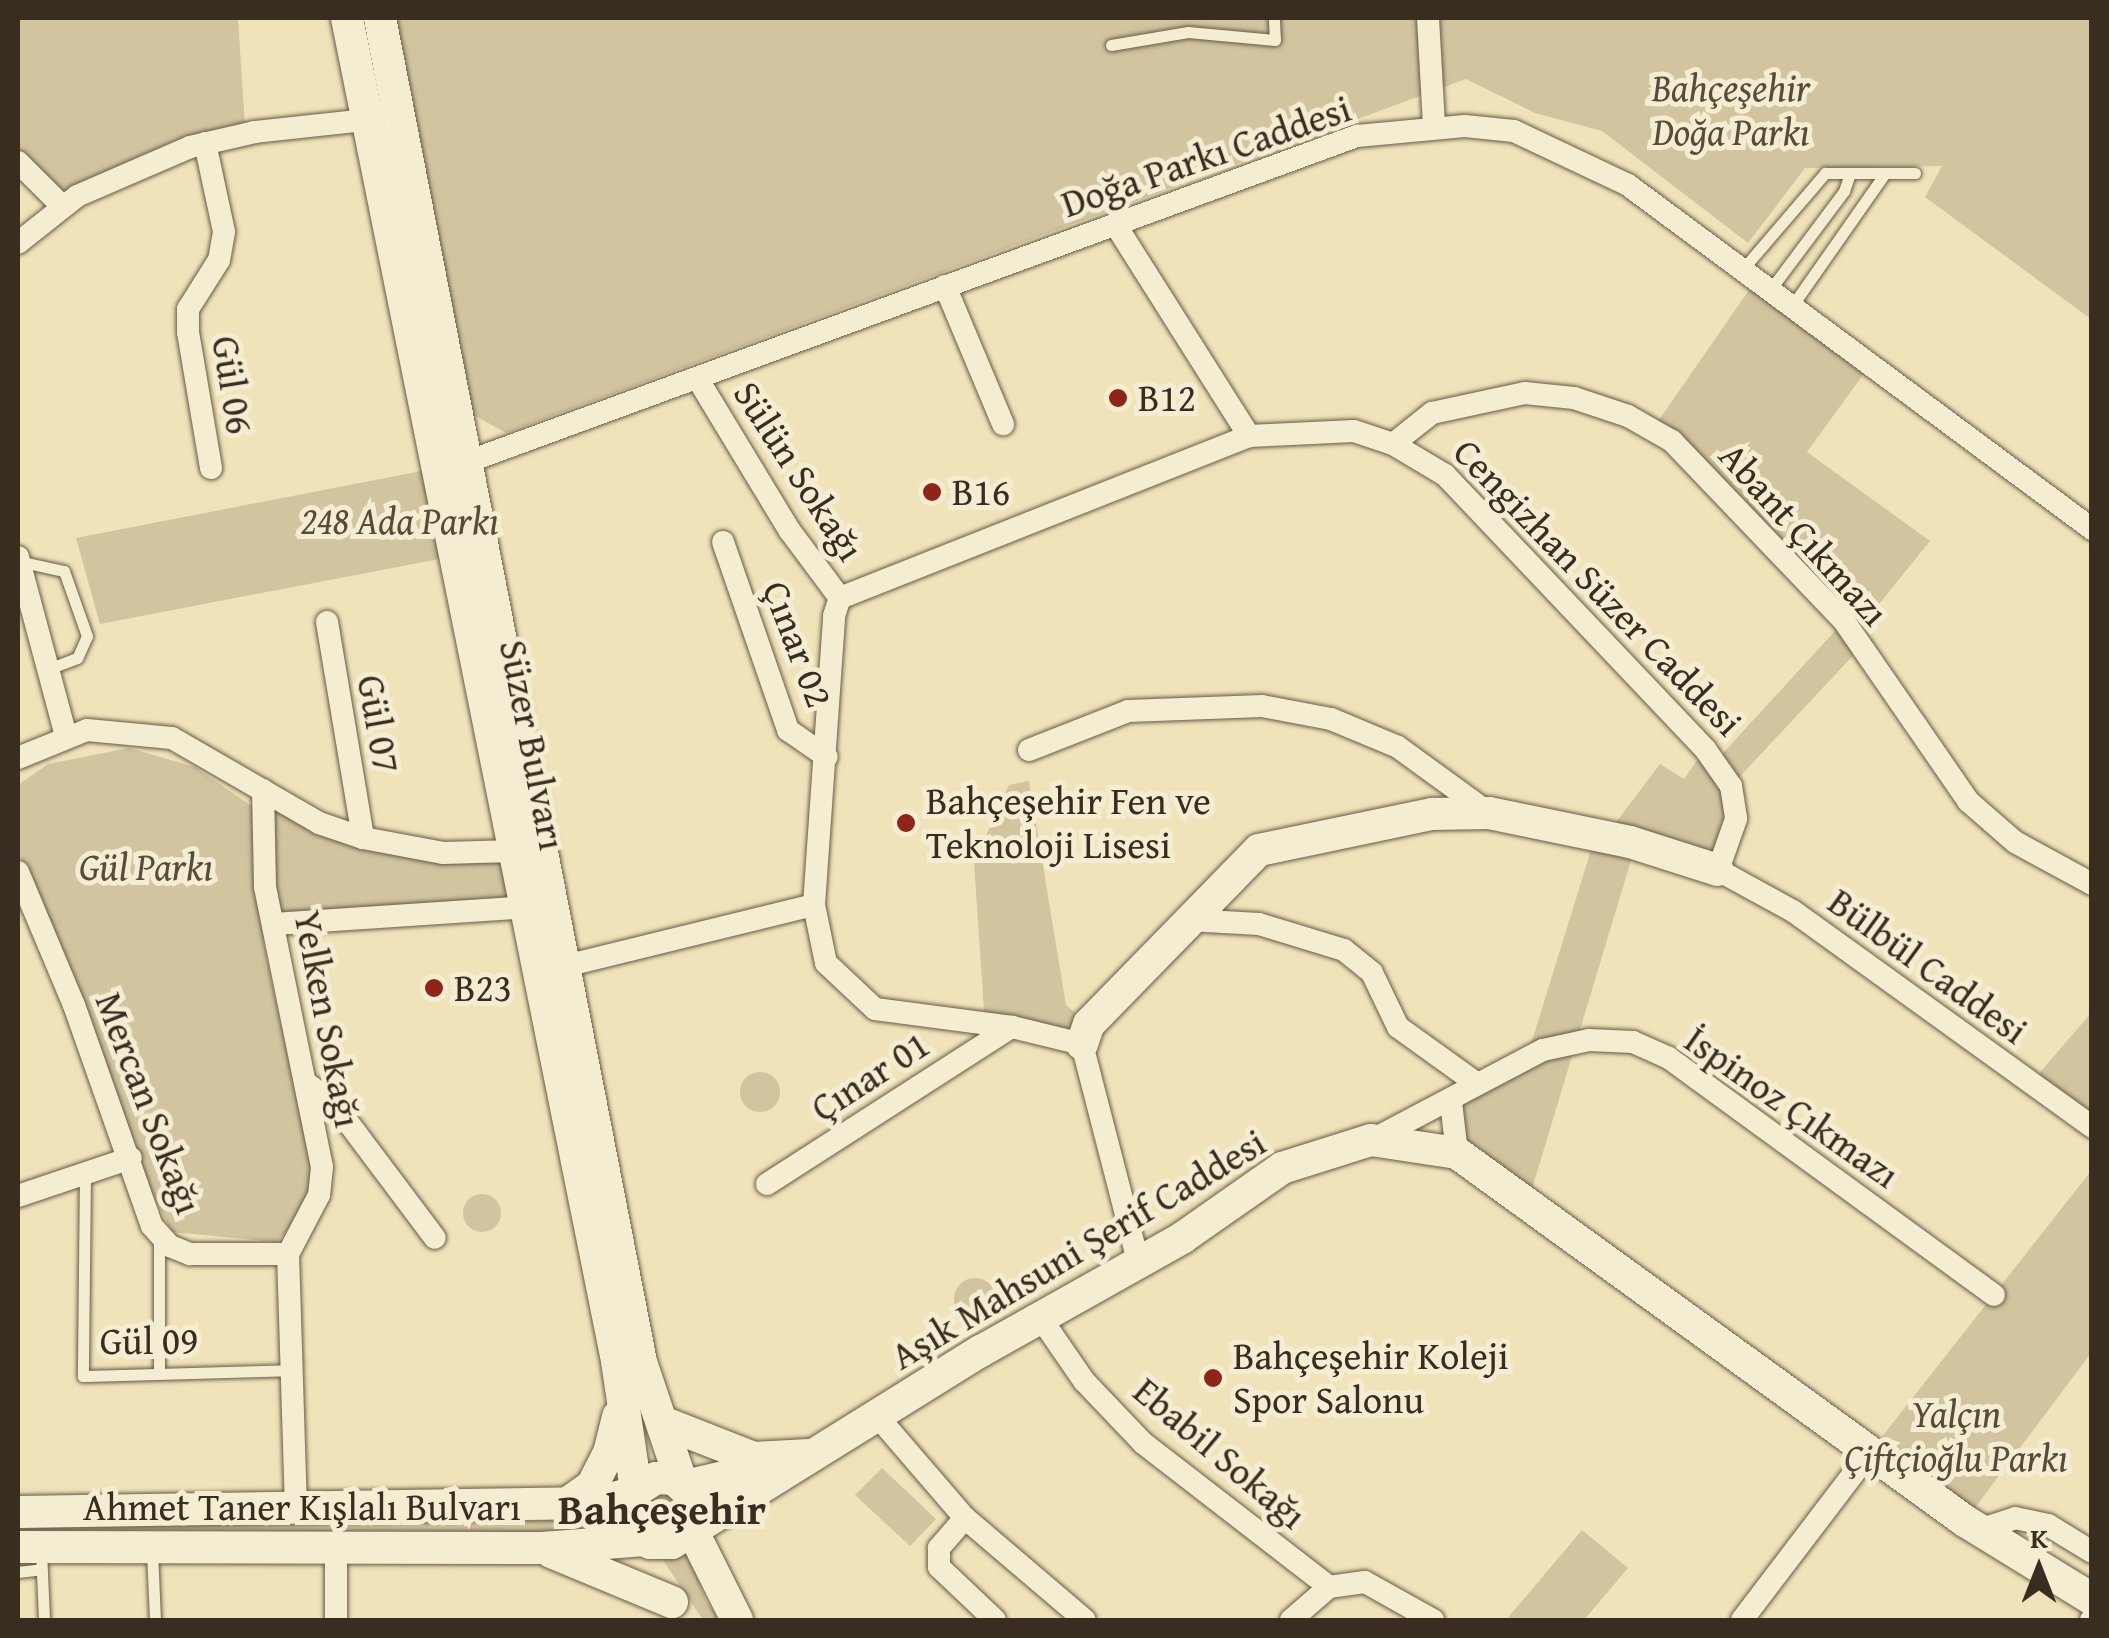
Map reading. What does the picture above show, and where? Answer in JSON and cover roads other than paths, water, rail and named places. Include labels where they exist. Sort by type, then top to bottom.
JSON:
[{"type":"main road","name":"Süzer Bulvarı","points":[[347,18],[365,120],[451,467],[565,966],[641,1362],[684,1485]]},
{"type":"main road","name":"Süzer Bulvarı","points":[[380,18],[514,851],[635,1491]]},
{"type":"main road","points":[[1082,1044],[1089,1024],[1259,850],[1432,814],[1489,813],[1630,842],[1718,870]]},
{"type":"main road","name":"Aşık Mahsuni Şerif Caddesi","points":[[692,1527],[1137,1257],[1182,1238],[1282,1168],[1371,1140],[1458,1153],[1870,1452],[2092,1599]]},
{"type":"main road","points":[[568,1502],[592,1486],[610,1454],[621,1402]]},
{"type":"main road","points":[[662,1422],[754,1458],[814,1455]]},
{"type":"main road","points":[[679,1612],[648,1542],[629,1519],[635,1491],[656,1478],[684,1485],[814,1455]]},
{"type":"main road","points":[[684,1485],[696,1507],[692,1527],[737,1620]]},
{"type":"main road","name":"Ahmet Taner Kışlalı Bulvarı","points":[[18,1512],[568,1502],[635,1491]]},
{"type":"main road","points":[[648,1542],[672,1543],[692,1527]]},
{"type":"main road","name":"Ahmet Taner Kışlalı Bulvarı","points":[[33,1554],[152,1546],[542,1548],[648,1542]]},
{"type":"main road","points":[[542,1548],[679,1612]]},
{"type":"street","points":[[1428,18],[1434,126]]},
{"type":"street","points":[[18,244],[62,206],[126,170],[206,143],[365,120]]},
{"type":"street","name":"Doğa Parkı Caddesi","points":[[451,467],[699,380],[1357,136],[1434,126],[1514,131],[1568,151],[1628,184],[2092,529]]},
{"type":"street","name":"Gül 06","points":[[206,143],[224,232],[219,260],[188,309],[188,332],[211,468]]},
{"type":"street","points":[[18,162],[62,206]]},
{"type":"street","points":[[1115,224],[1249,436]]},
{"type":"street","points":[[945,286],[1003,424]]},
{"type":"street","name":"Sülün Sokağı","points":[[699,380],[790,531],[840,598]]},
{"type":"street","name":"Abant Çıkmazı","points":[[1393,444],[1432,413],[1524,392],[1592,404],[1672,442],[1844,621],[1968,801],[2014,842],[2092,884]]},
{"type":"street","name":"Cengizhan Süzer Caddesi","points":[[840,598],[1249,436],[1354,431],[1393,444],[1445,475],[1705,750],[1731,786],[1736,819],[1718,870]]},
{"type":"street","name":"Çınar 02","points":[[723,542],[788,730],[827,758]]},
{"type":"street","points":[[18,559],[66,736]]},
{"type":"street","points":[[840,598],[814,905],[826,963],[875,1009],[1012,1027],[1082,1044],[1137,1257]]},
{"type":"street","name":"Gül 07","points":[[327,622],[363,838]]},
{"type":"street","points":[[1029,750],[1128,711],[1262,706],[1331,719],[1398,747],[1489,813]]},
{"type":"street","points":[[18,758],[66,736],[128,730],[172,738],[319,822],[363,838],[443,853],[514,851]]},
{"type":"street","name":"Yelken Sokağı","points":[[263,790],[273,924],[305,1082],[320,1181],[288,1254]]},
{"type":"street","name":"Bülbül Caddesi","points":[[1718,870],[1793,912],[2092,1126]]},
{"type":"street","name":"Mercan Sokağı","points":[[18,872],[159,1234],[190,1254],[288,1254]]},
{"type":"street","points":[[565,966],[814,905]]},
{"type":"street","points":[[273,924],[526,907]]},
{"type":"street","points":[[1188,920],[1259,924],[1344,950],[1372,973],[1398,1027],[1476,1082]]},
{"type":"street","name":"Çınar 01","points":[[766,1184],[1012,1027]]},
{"type":"street","name":"İspinoz Çıkmazı","points":[[1371,1140],[1452,1102],[1476,1082],[1542,1050],[1589,1040],[1633,1042],[1669,1058],[1994,1295]]},
{"type":"street","points":[[305,1082],[335,1105],[435,1238]]},
{"type":"street","points":[[1452,1102],[1458,1153]]},
{"type":"street","points":[[18,1196],[131,1158]]},
{"type":"street","points":[[288,1254],[296,1509]]},
{"type":"street","name":"Ebabil Sokağı","points":[[1040,1317],[1084,1382],[1143,1443],[1329,1587]]},
{"type":"street","points":[[878,1417],[965,1518],[1085,1620]]},
{"type":"street","points":[[1742,1620],[1870,1452]]},
{"type":"street","points":[[965,1518],[939,1548],[939,1566],[995,1620]]},
{"type":"street","points":[[1982,1529],[2014,1518],[2048,1525],[2092,1552]]},
{"type":"street","points":[[336,1548],[336,1620]]},
{"type":"street","points":[[1291,1620],[1329,1587],[1365,1582],[1433,1620]]},
{"type":"lane","points":[[1111,45],[1188,32],[1275,40],[1274,18]]},
{"type":"lane","points":[[1742,270],[1825,173],[1914,173]]},
{"type":"lane","points":[[1770,290],[1844,191],[1850,174]]},
{"type":"lane","points":[[1792,306],[1885,174]]},
{"type":"lane","points":[[18,559],[64,571],[88,636],[77,658],[48,670]]},
{"type":"lane","name":"Gül 09","points":[[85,1172],[83,1376],[292,1370]]},
{"type":"lane","points":[[159,1234],[159,1373]]},
{"type":"lane","points":[[152,1546],[154,1620]]},
{"type":"lane","points":[[18,1572],[33,1554]]},
{"type":"lane","points":[[33,1554],[44,1620]]},
{"type":"place","name":"B12","points":[[1118,398]]},
{"type":"place","name":"B16","points":[[932,492]]},
{"type":"place","name":"Bahçeşehir Fen ve Teknoloji Lisesi","points":[[906,823]]},
{"type":"place","name":"B23","points":[[434,988]]},
{"type":"place","name":"Bahçeşehir Koleji Spor Salonu","points":[[1213,1378]]},
{"type":"district","name":"Bahçeşehir","points":[[662,1509]]},
{"type":"park label","name":"Bahçeşehir Doğa Parkı","points":[[1731,110]]},
{"type":"park label","name":"248 Ada Parkı","points":[[400,521]]},
{"type":"park label","name":"Gül Parkı","points":[[146,867]]},
{"type":"park label","name":"Yalçın Çiftçioğlu Parkı","points":[[1956,1436]]}]
